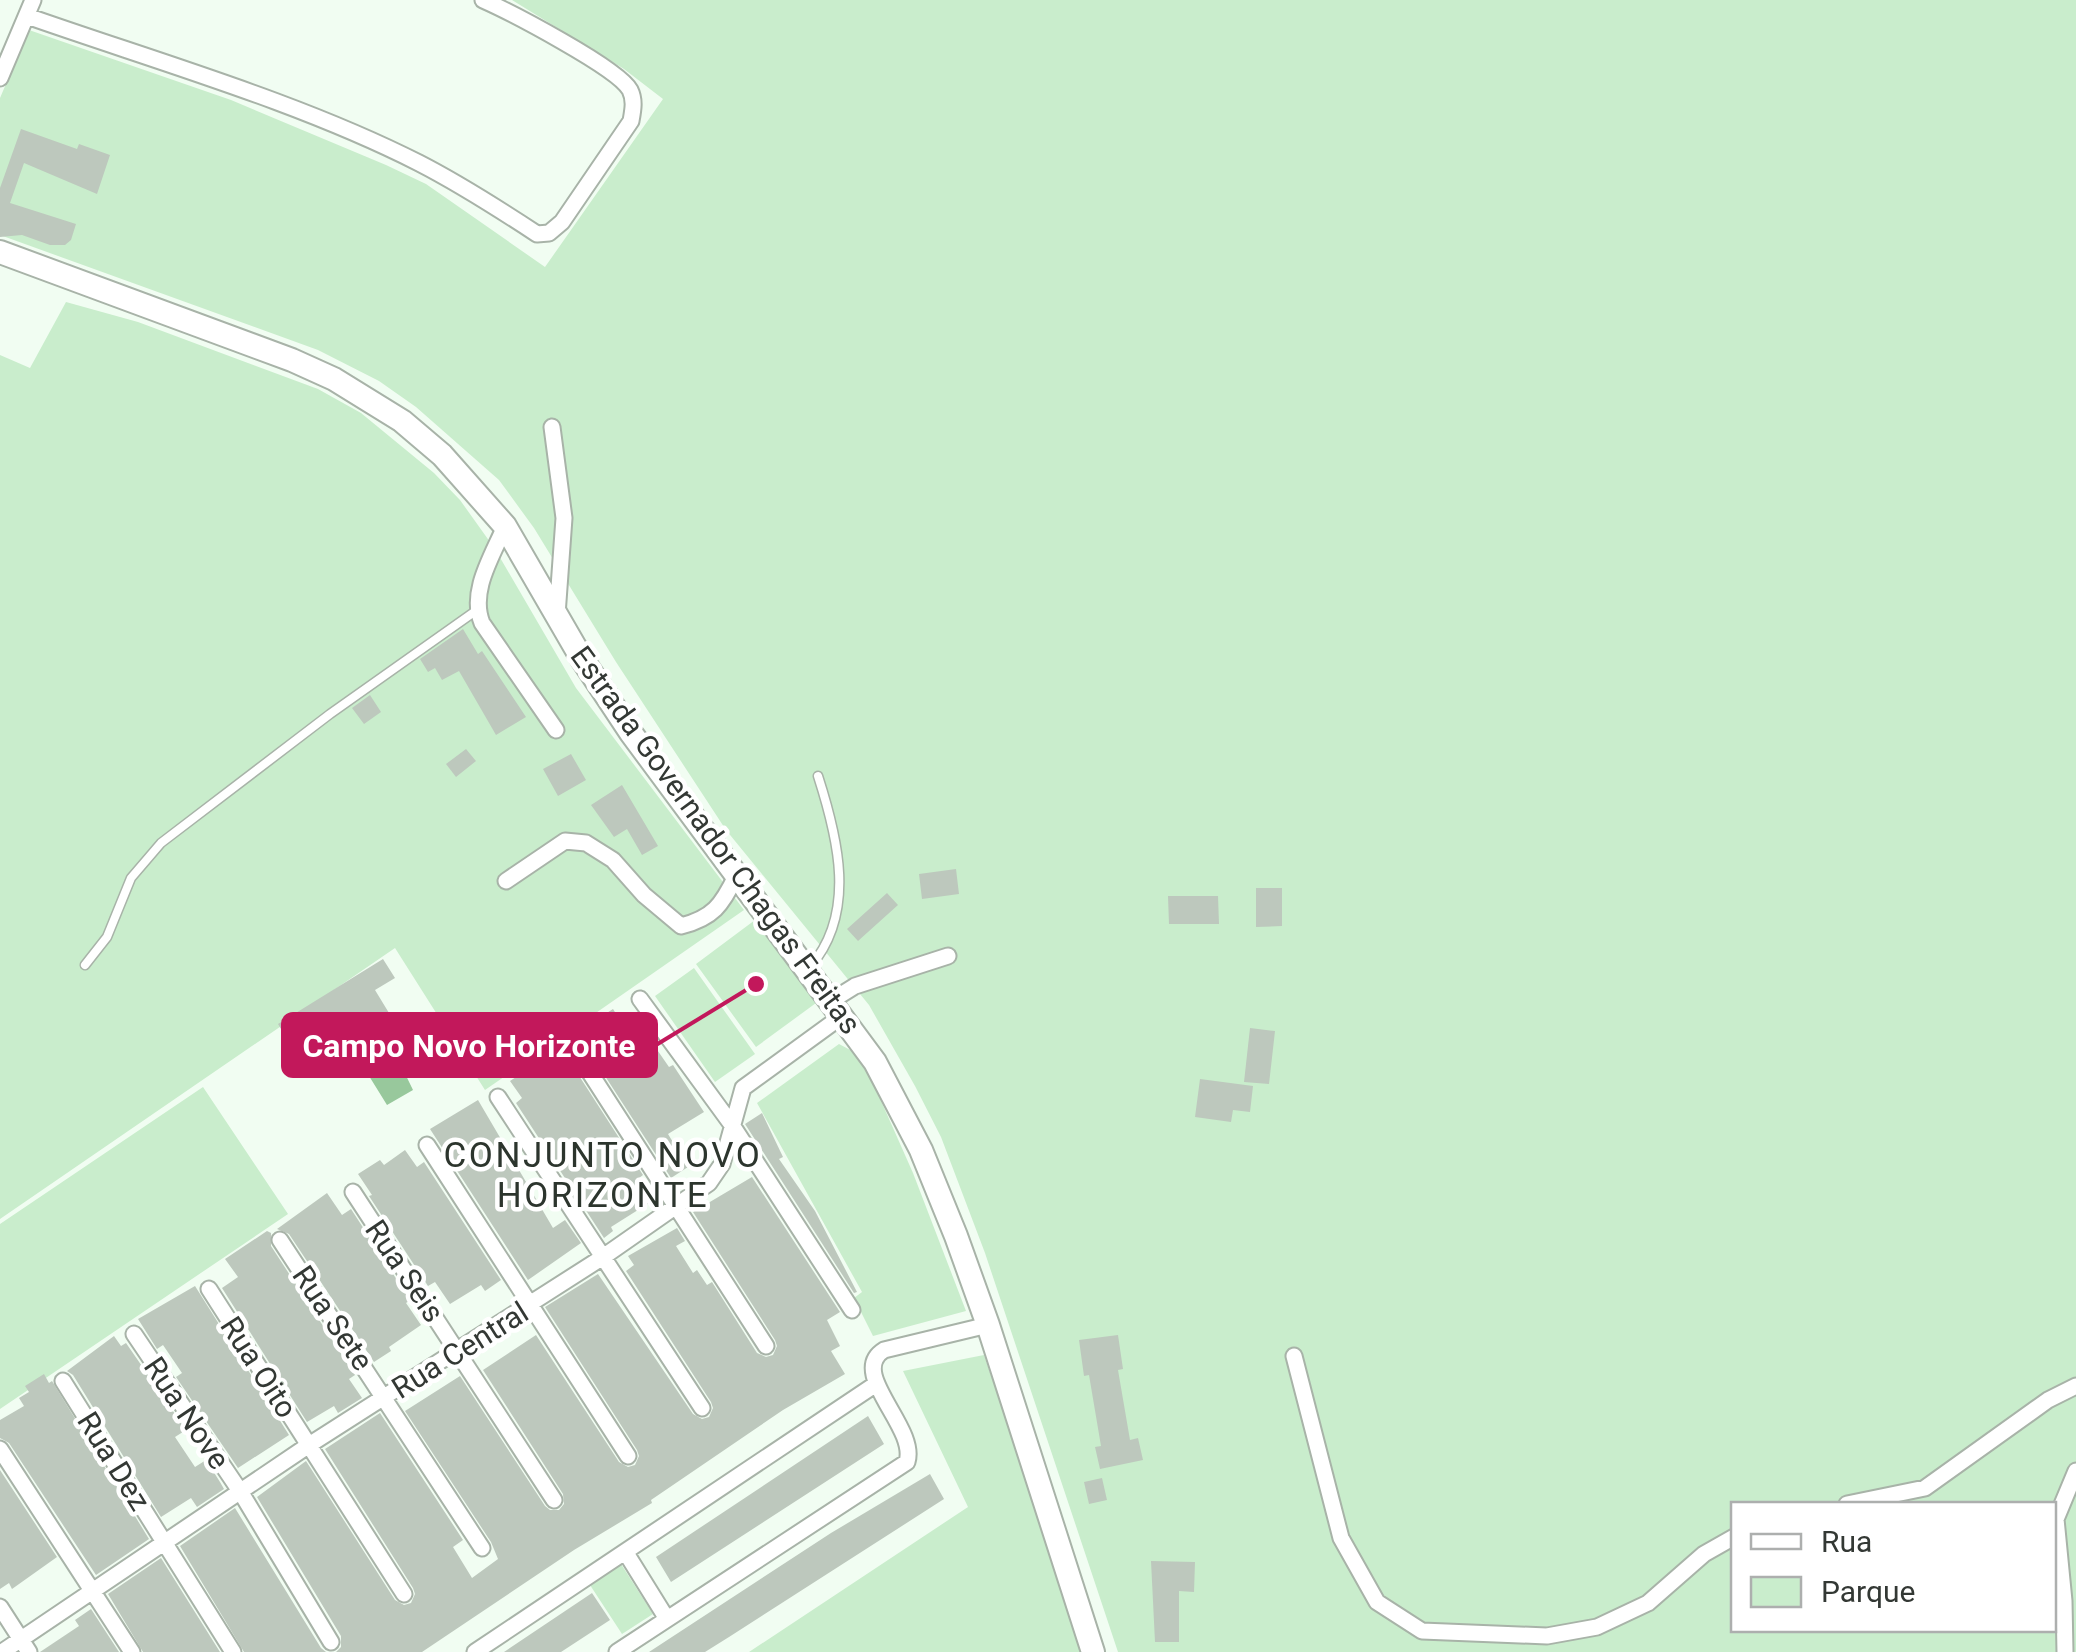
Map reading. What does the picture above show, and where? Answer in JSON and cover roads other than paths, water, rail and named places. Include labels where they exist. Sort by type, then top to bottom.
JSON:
[{"type":"main road","name":"Estrada Governador Chagas Freitas","points":[[0,252],[334,379],[402,421],[442,455],[505,526],[631,733],[876,1062],[921,1150],[988,1325],[1093,1652]]},
{"type":"street","points":[[0,78],[30,8],[417,162],[537,234],[549,233],[562,222],[631,120],[634,103],[630,90],[619,78],[553,36],[483,0]]},
{"type":"street","points":[[552,427],[564,518],[557,615]]},
{"type":"street","points":[[505,526],[480,586],[477,610],[556,730]]},
{"type":"street","points":[[506,881],[564,841],[586,843],[613,860],[644,895],[680,926],[704,920],[724,900],[736,876]]},
{"type":"street","name":"Rua Central","points":[[16,1648],[164,1541],[604,1257],[709,1182],[719,1170],[740,1094],[748,1084],[836,1008],[855,986],[948,956]]},
{"type":"street","points":[[640,998],[732,1125],[852,1310]]},
{"type":"street","points":[[574,1048],[766,1346]]},
{"type":"street","points":[[498,1097],[702,1408]]},
{"type":"street","points":[[427,1145],[628,1456]]},
{"type":"street","name":"Rua Seis","points":[[353,1192],[554,1500]]},
{"type":"street","name":"Rua Sete","points":[[280,1240],[482,1548]]},
{"type":"street","name":"Rua Oito","points":[[209,1289],[404,1594]]},
{"type":"street","points":[[617,1652],[907,1462],[910,1453],[905,1434],[876,1384],[873,1362],[884,1350],[988,1325]]},
{"type":"street","name":"Rua Nove","points":[[134,1334],[240,1492],[331,1642]]},
{"type":"street","points":[[1294,1356],[1341,1538],[1377,1602],[1422,1631],[1548,1636],[1597,1627],[1648,1603],[1704,1554],[1731,1539]]},
{"type":"street","name":"Rua Dez","points":[[63,1381],[233,1652]]},
{"type":"street","points":[[474,1652],[876,1384]]},
{"type":"street","points":[[1857,1502],[1925,1488],[2048,1400],[2076,1386]]},
{"type":"street","points":[[0,1449],[132,1652]]},
{"type":"street","points":[[2065,1652],[2056,1519],[2076,1471]]},
{"type":"street","points":[[626,1553],[667,1619]]},
{"type":"street","points":[[0,1607],[16,1648]]},
{"type":"lane","points":[[85,966],[108,937],[131,878],[161,844],[330,714],[477,610]]},
{"type":"lane","points":[[807,971],[829,940],[840,889],[836,842],[818,776]]},
{"type":"place","name":"Campo Novo Horizonte","points":[[756,984]]},
{"type":"district","name":"CONJUNTO NOVO HORIZONTE","points":[[603,1175]]}]
